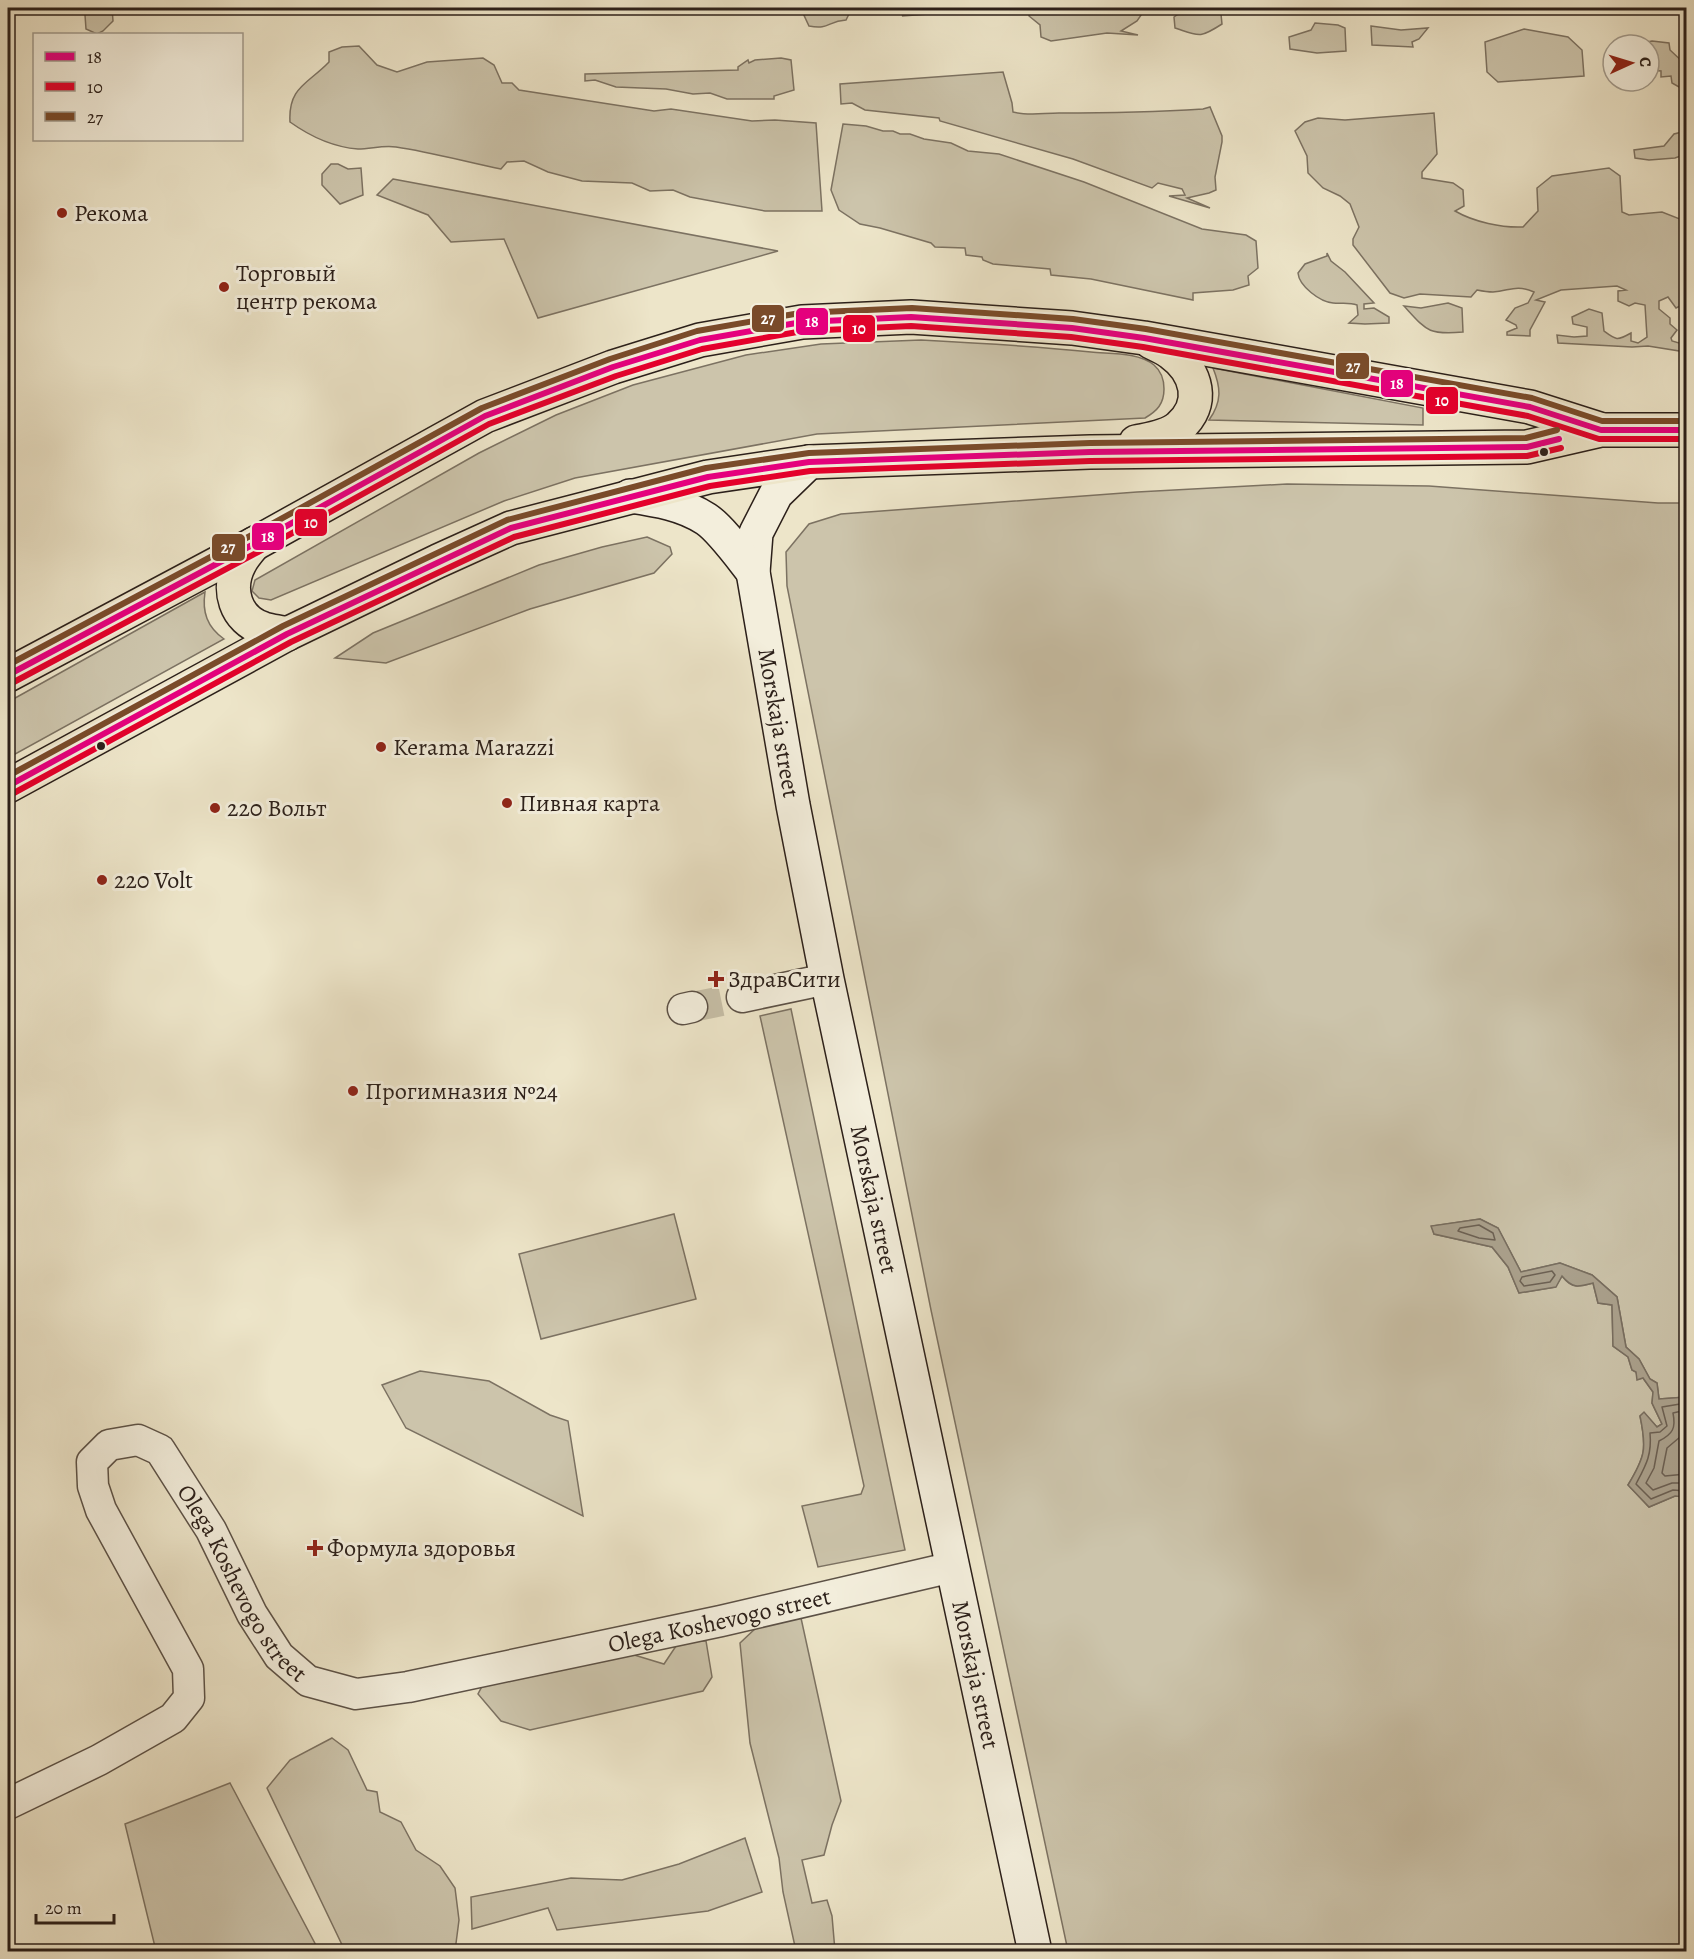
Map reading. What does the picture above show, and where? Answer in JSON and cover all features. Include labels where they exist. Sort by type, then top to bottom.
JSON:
[{"type":"main road","points":[[8,675],[254,544],[485,416],[613,367],[700,340],[802,322],[911,317],[1072,328],[1144,338],[1530,407],[1601,430]]},
{"type":"main road","points":[[1090,452],[1158,437],[1178,428],[1193,411],[1196,395],[1194,382],[1184,366],[1171,352],[1144,338]]},
{"type":"main road","points":[[8,786],[287,634],[511,528],[708,477],[809,462],[1090,452],[1527,447],[1601,430],[1686,430]]},
{"type":"main road","points":[[254,544],[240,564],[233,581],[233,597],[242,616],[262,628],[287,634]]},
{"type":"street","name":"Morskaja street","points":[[809,462],[776,494],[756,533],[753,572],[793,805],[827,979],[1035,1952]]},
{"type":"street","points":[[630,496],[684,507],[708,520],[753,572]]},
{"type":"street","points":[[742,997],[827,979]]},
{"type":"street","name":"Olega Koshevogo street","points":[[8,1804],[99,1760],[173,1718],[189,1698],[188,1669],[101,1510],[93,1486],[92,1462],[110,1445],[138,1440],[160,1450],[211,1530],[252,1614],[279,1656],[308,1681],[356,1694],[408,1687],[721,1621],[952,1567]]},
{"type":"shaded area","points":[[95,8],[112,8],[113,21],[103,31],[95,33],[86,29],[85,15]]},
{"type":"shaded area","points":[[797,8],[852,8],[846,20],[816,27],[809,26],[801,9]]},
{"type":"shaded area","points":[[915,8],[942,8],[942,13],[902,16]]},
{"type":"shaded area","points":[[1029,8],[1146,8],[1137,21],[1121,31],[1138,35],[1107,33],[1051,41],[1041,37],[1040,25],[1029,16]]},
{"type":"shaded area","points":[[1187,8],[1199,8],[1204,13],[1231,11],[1231,13],[1221,14],[1222,24],[1199,35],[1175,28],[1174,17]]},
{"type":"shaded area","points":[[1315,23],[1338,25],[1345,28],[1346,51],[1317,53],[1290,49],[1289,37],[1311,30]]},
{"type":"shaded area","points":[[1371,26],[1401,30],[1428,28],[1419,39],[1412,42],[1413,47],[1372,45]]},
{"type":"shaded area","points":[[1524,29],[1568,37],[1582,50],[1584,76],[1498,82],[1487,72],[1485,42]]},
{"type":"shaded area","points":[[1661,42],[1669,43],[1670,50],[1686,65],[1686,86],[1679,87],[1672,83],[1671,76],[1661,77]]},
{"type":"shaded area","points":[[359,46],[377,65],[397,72],[427,62],[483,58],[494,65],[502,83],[512,83],[519,90],[654,111],[671,109],[752,121],[816,123],[822,211],[765,211],[690,197],[673,190],[650,191],[632,183],[582,181],[548,172],[524,161],[507,162],[501,169],[396,147],[348,148],[322,140],[290,122],[290,110],[296,93],[329,62],[329,52],[342,47]]},
{"type":"shaded area","points":[[781,58],[791,60],[794,90],[774,96],[774,99],[727,99],[710,93],[693,94],[666,89],[616,87],[595,80],[585,81],[585,74],[738,70],[738,67],[748,60],[749,63],[755,60]]},
{"type":"shaded area","points":[[1003,72],[1013,112],[1030,114],[1149,112],[1210,107],[1222,136],[1215,177],[1216,190],[1187,198],[1210,208],[1169,196],[1185,195],[1182,189],[1158,183],[1152,188],[1073,159],[940,121],[939,118],[865,110],[852,103],[841,104],[840,84]]},
{"type":"shaded area","points":[[1434,113],[1437,154],[1422,172],[1422,178],[1453,183],[1463,190],[1464,206],[1455,211],[1463,215],[1488,223],[1523,227],[1538,211],[1537,188],[1552,176],[1609,168],[1620,176],[1622,212],[1629,215],[1662,212],[1680,219],[1686,228],[1686,281],[1684,286],[1686,286],[1686,303],[1676,308],[1668,297],[1659,301],[1659,309],[1670,318],[1670,324],[1677,330],[1671,338],[1672,341],[1686,345],[1686,352],[1648,346],[1558,343],[1557,335],[1587,336],[1587,327],[1573,324],[1572,317],[1589,309],[1602,313],[1604,331],[1614,338],[1631,333],[1631,341],[1638,343],[1647,337],[1645,305],[1635,303],[1629,306],[1618,301],[1618,291],[1626,290],[1617,286],[1561,290],[1536,300],[1545,302],[1530,330],[1530,336],[1507,335],[1507,332],[1517,328],[1516,325],[1506,320],[1515,308],[1528,303],[1534,292],[1517,288],[1493,292],[1477,290],[1471,297],[1420,294],[1404,298],[1390,293],[1353,245],[1353,239],[1359,227],[1350,204],[1323,188],[1308,173],[1307,156],[1295,131],[1305,122],[1318,118],[1345,120]]},
{"type":"shaded area","points":[[843,124],[910,134],[924,139],[951,143],[968,151],[999,154],[1084,182],[1202,229],[1246,235],[1256,241],[1258,268],[1248,276],[1249,285],[1233,290],[1193,293],[1193,300],[1091,279],[1051,275],[1050,269],[993,264],[983,260],[982,257],[966,255],[965,248],[935,247],[931,243],[860,224],[839,210],[831,190]]},
{"type":"shaded area","points":[[1686,131],[1686,154],[1675,158],[1649,160],[1635,158],[1634,150],[1664,146],[1674,134]]},
{"type":"shaded area","points":[[331,164],[338,164],[348,169],[361,168],[363,195],[340,204],[322,185],[322,174]]},
{"type":"shaded area","points":[[393,179],[778,251],[538,318],[504,239],[451,242],[428,215],[377,195]]},
{"type":"shaded area","points":[[1327,253],[1331,261],[1345,272],[1374,303],[1364,304],[1364,309],[1374,308],[1389,317],[1389,323],[1349,323],[1358,315],[1357,305],[1328,302],[1306,288],[1298,273],[1305,264],[1327,256]]},
{"type":"shaded area","points":[[1448,303],[1462,308],[1463,332],[1442,333],[1429,330],[1404,306],[1421,308]]},
{"type":"shaded area","points":[[921,340],[1027,346],[1132,356],[1147,361],[1159,370],[1164,389],[1163,399],[1156,410],[1145,418],[817,434],[575,478],[504,501],[271,600],[259,598],[252,591],[255,580],[479,453],[556,415],[633,385],[746,355],[821,344]]},
{"type":"shaded area","points":[[1213,368],[1423,408],[1423,425],[1209,420],[1219,395],[1218,382]]},
{"type":"shaded area","points":[[1287,484],[1429,486],[1658,503],[1686,503],[1686,1397],[1659,1399],[1657,1383],[1650,1379],[1639,1359],[1626,1347],[1617,1297],[1592,1275],[1560,1263],[1521,1272],[1498,1228],[1480,1219],[1432,1226],[1434,1234],[1492,1247],[1508,1267],[1519,1293],[1555,1287],[1562,1276],[1576,1286],[1593,1283],[1598,1303],[1612,1305],[1613,1346],[1628,1357],[1638,1379],[1643,1378],[1653,1392],[1652,1403],[1662,1424],[1657,1427],[1644,1413],[1640,1416],[1643,1452],[1628,1485],[1649,1507],[1675,1496],[1686,1497],[1686,1567],[1684,1567],[1686,1570],[1686,1951],[1068,1951],[931,1310],[787,586],[786,552],[809,524],[841,514],[1137,492]]},
{"type":"shaded area","points":[[647,537],[670,547],[672,554],[654,573],[530,609],[386,663],[335,658],[373,633],[539,565]]},
{"type":"shaded area","points":[[205,592],[204,606],[207,618],[213,629],[224,639],[8,758],[8,702]]},
{"type":"shaded area","points":[[791,1009],[905,1550],[818,1567],[802,1506],[861,1494],[864,1486],[760,1016]]},
{"type":"shaded area","points":[[674,1214],[696,1299],[541,1339],[519,1254]]},
{"type":"shaded area","points":[[420,1371],[489,1381],[550,1415],[568,1421],[583,1516],[406,1428],[382,1385]]},
{"type":"shaded area","points":[[801,1618],[841,1801],[824,1855],[802,1860],[812,1903],[827,1900],[832,1916],[835,1951],[796,1951],[783,1892],[779,1858],[750,1743],[740,1643],[757,1627]]},
{"type":"shaded area","points":[[680,1640],[706,1641],[712,1677],[703,1691],[530,1730],[501,1721],[478,1694],[487,1677],[631,1654],[664,1664]]},
{"type":"shaded area","points":[[332,1738],[348,1750],[367,1790],[377,1792],[380,1812],[401,1822],[416,1850],[440,1866],[455,1888],[459,1920],[455,1951],[345,1951],[267,1788],[290,1760]]},
{"type":"shaded area","points":[[230,1783],[319,1951],[156,1951],[125,1824]]},
{"type":"shaded area","points":[[745,1838],[762,1892],[708,1911],[557,1930],[548,1908],[472,1929],[471,1897],[571,1878],[622,1880],[679,1864]]},
{"type":"water","points":[[1480,1219],[1498,1228],[1521,1272],[1560,1263],[1592,1275],[1617,1297],[1626,1347],[1639,1359],[1650,1379],[1657,1383],[1659,1399],[1686,1397],[1686,1497],[1675,1496],[1649,1507],[1628,1485],[1643,1452],[1640,1416],[1644,1412],[1657,1427],[1662,1424],[1652,1403],[1653,1392],[1643,1378],[1637,1380],[1636,1372],[1632,1370],[1628,1357],[1613,1346],[1612,1305],[1598,1303],[1593,1283],[1576,1286],[1562,1276],[1556,1287],[1519,1293],[1508,1267],[1492,1247],[1434,1234],[1431,1226]]},
{"type":"tunnel","points":[[692,1007],[742,997]]},
{"type":"transit line","name":"27","points":[[8,665],[250,536],[482,408],[610,359],[697,331],[800,313],[912,308],[1073,319],[1146,329],[1532,398],[1602,421],[1686,421]]},
{"type":"transit line","name":"18","points":[[8,675],[254,544],[485,416],[613,367],[700,340],[802,322],[911,317],[1072,328],[1144,338],[1530,407],[1601,430],[1686,430]]},
{"type":"transit line","name":"10","points":[[12,683],[258,552],[489,424],[616,376],[702,349],[803,331],[911,326],[1071,337],[1143,347],[1528,416],[1599,439],[1686,439]]},
{"type":"transit line","name":"27","points":[[8,776],[283,626],[507,520],[706,468],[809,453],[1090,443],[1526,438],[1557,430]]},
{"type":"transit line","name":"18","points":[[8,786],[287,634],[511,528],[708,477],[809,462],[1090,452],[1527,447],[1559,439]]},
{"type":"transit line","name":"10","points":[[12,794],[291,642],[514,537],[710,486],[810,471],[1090,461],[1527,456],[1561,448]]},
{"type":"place","name":"Рекома","points":[[62,213]]},
{"type":"place","name":"Торговый центр рекома","points":[[224,287]]},
{"type":"place","name":"Kerama Marazzi","points":[[381,747]]},
{"type":"place","name":"Пивная карта","points":[[507,803]]},
{"type":"place","name":"220 Вольт","points":[[215,808]]},
{"type":"place","name":"220 Volt","points":[[102,880]]},
{"type":"place","name":"ЗдравСити","points":[[716,979]]},
{"type":"place","name":"Прогимназия №24","points":[[353,1091]]},
{"type":"place","name":"Формула здоровья","points":[[315,1548]]}]
